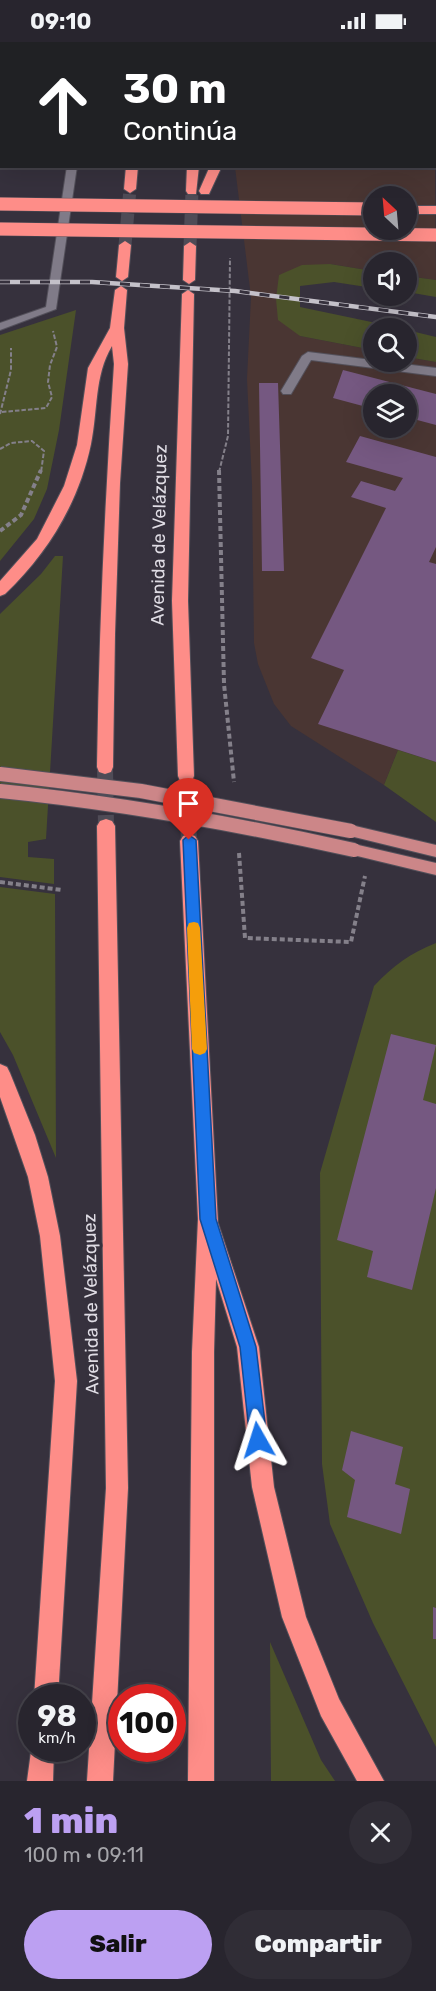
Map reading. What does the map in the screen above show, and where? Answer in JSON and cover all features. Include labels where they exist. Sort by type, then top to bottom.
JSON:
[{"type":"highway","points":[[130,189],[132,168]]},
{"type":"highway","points":[[193,168],[198,191],[215,168]]},
{"type":"highway","points":[[0,204],[363,209]]},
{"type":"highway","points":[[417,210],[436,210]]},
{"type":"highway","points":[[0,229],[436,235]]},
{"type":"highway","points":[[105,767],[112,483],[121,364],[117,328],[125,245]]},
{"type":"highway","name":"Avenida de Velázquez","points":[[186,776],[180,601],[190,246]]},
{"type":"highway","points":[[0,590],[14,578],[47,535],[70,492],[84,446],[95,366],[117,328]]},
{"type":"highway","name":"Avenida de Velázquez","points":[[99,1781],[117,1488],[106,826]]},
{"type":"highway","points":[[189,840],[208,1219],[203,1352],[201,1781]]},
{"type":"highway","points":[[0,1073],[25,1135],[38,1177],[50,1236],[66,1381],[47,1684]]},
{"type":"highway","points":[[208,1219],[248,1347],[263,1487],[294,1617],[330,1707],[371,1781]]},
{"type":"highway","points":[[40,1781],[41,1762]]},
{"type":"main road","points":[[0,774],[141,791],[351,831],[436,851]]},
{"type":"main road","points":[[0,791],[139,807],[247,826],[436,869]]},
{"type":"street","points":[[0,327],[51,309],[72,168]]},
{"type":"street","points":[[287,391],[308,356],[436,372]]},
{"type":"path","points":[[224,684],[218,476],[228,436],[230,256]]},
{"type":"path","points":[[11,338],[11,370],[1,413],[46,408],[51,397],[48,382],[50,365],[57,347],[51,325]]},
{"type":"path","points":[[0,449],[11,442],[32,441],[44,451],[41,471],[21,514],[0,531]]},
{"type":"path","points":[[245,938],[351,942],[367,870]]},
{"type":"path","points":[[0,882],[62,890]]},
{"type":"shaded area","points":[[235,168],[435,168],[436,280],[417,277],[417,252],[363,252],[363,269],[330,264],[279,275],[300,336],[363,348],[363,372],[417,372],[417,359],[436,362],[436,762],[398,750],[384,785],[291,726],[274,704],[258,664],[254,643],[252,484],[247,379],[251,297]]},
{"type":"green space","points":[[330,264],[363,269],[363,286],[334,282],[300,286],[300,307],[363,320],[363,348],[300,336],[278,320],[276,299],[279,275],[302,265]]},
{"type":"green space","points":[[417,277],[436,280],[436,297],[417,294]]},
{"type":"green space","points":[[76,310],[59,430],[47,489],[34,519],[0,561],[0,335]]},
{"type":"green space","points":[[417,332],[436,337],[436,362],[417,359]]},
{"type":"green space","points":[[55,556],[63,556],[46,839],[28,842],[28,857],[54,859],[54,884],[0,877],[0,614],[41,574]]},
{"type":"green space","points":[[398,750],[436,762],[436,822],[384,785]]},
{"type":"green space","points":[[0,887],[55,894],[56,1158],[13,1055],[0,1032]]},
{"type":"green space","points":[[436,943],[436,1747],[373,1623],[330,1524],[322,1464],[320,1173],[374,986],[402,961]]},
{"type":"green space","points":[[270,1642],[321,1760],[335,1781],[271,1781]]},
{"type":"building","points":[[343,370],[397,384],[363,384],[363,406],[333,398]]},
{"type":"building","points":[[259,383],[278,383],[284,571],[262,571]]},
{"type":"building","points":[[417,389],[436,394],[436,425],[417,420]]},
{"type":"building","points":[[360,436],[436,457],[436,547],[429,562],[436,564],[436,762],[318,724],[344,670],[311,658],[386,508],[351,497],[361,481],[395,491],[403,478],[346,462]]},
{"type":"building","points":[[391,1034],[436,1045],[423,1100],[436,1104],[436,1188],[412,1290],[367,1277],[373,1251],[337,1240]]},
{"type":"building","points":[[351,1431],[403,1447],[395,1484],[410,1489],[401,1534],[347,1517],[355,1480],[342,1470]]},
{"type":"building","points":[[433,1607],[436,1608],[436,1639],[433,1639]]},
{"type":"tunnel","points":[[125,245],[130,189]]},
{"type":"tunnel","points":[[190,246],[192,191]]},
{"type":"tunnel","points":[[105,767],[106,826]]},
{"type":"tunnel","points":[[186,776],[189,841]]},
{"type":"railway","points":[[0,282],[92,282],[235,291],[436,317]]},
{"type":"slow traffic","points":[[194,928],[200,1049]]},
{"type":"route","points":[[189,840],[208,1219],[248,1347],[258,1440]]}]
